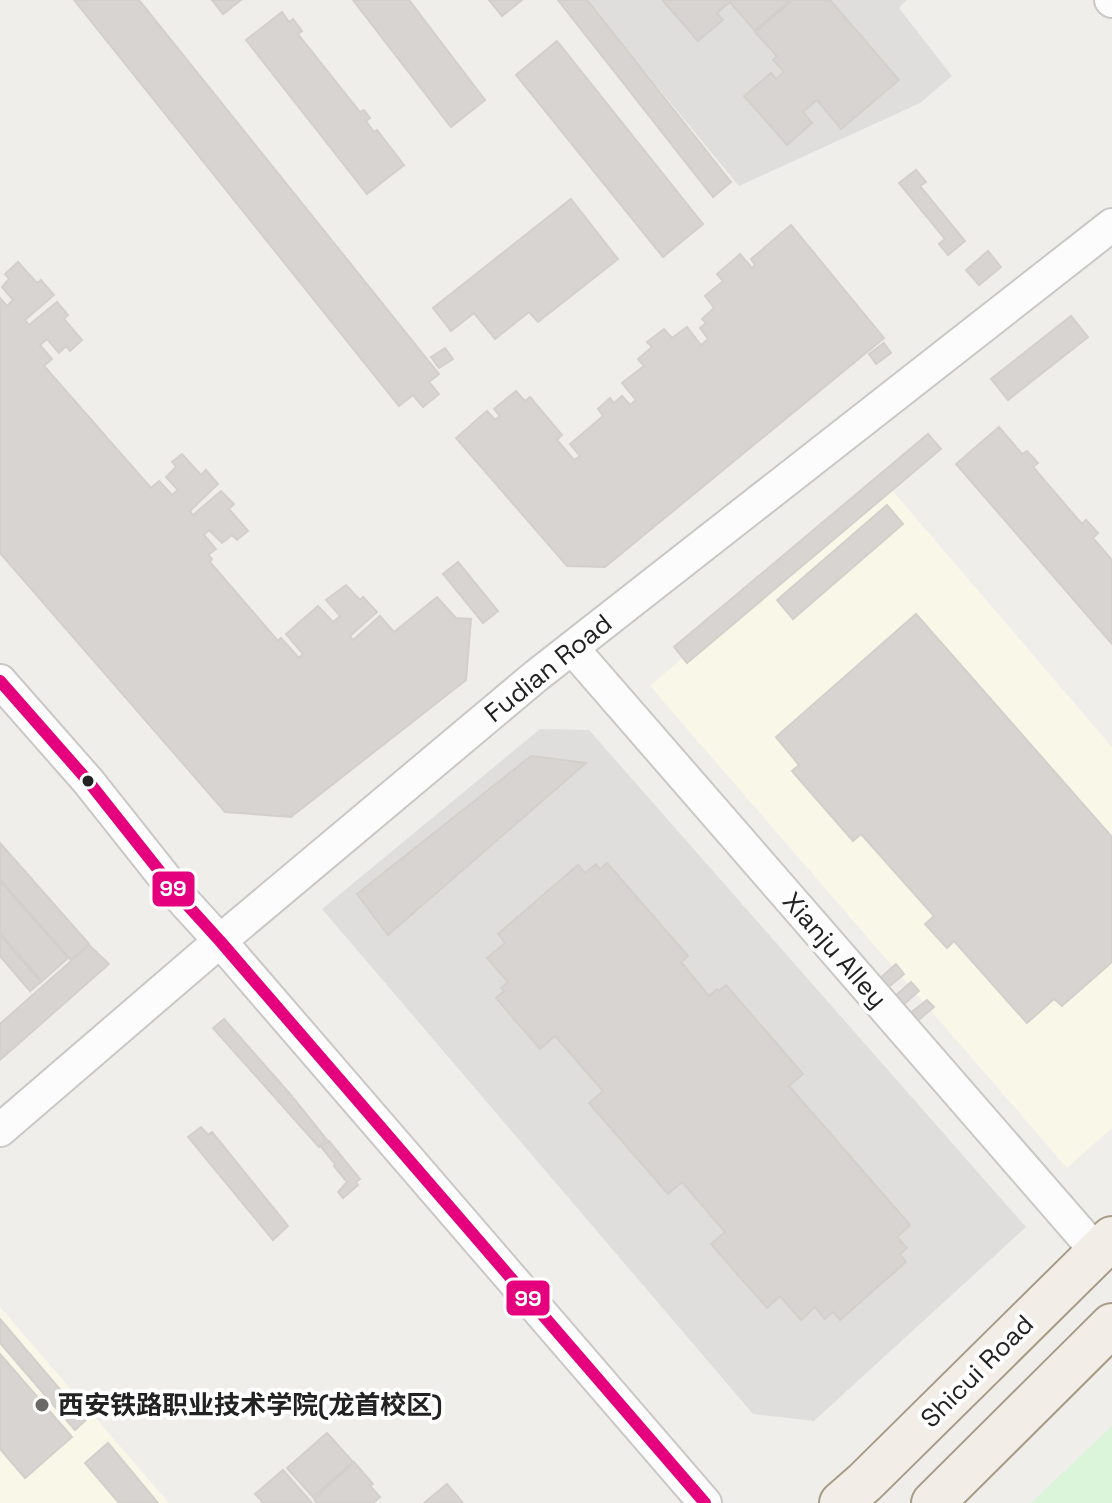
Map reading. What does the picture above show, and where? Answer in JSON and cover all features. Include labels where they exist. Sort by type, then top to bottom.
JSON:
[{"type":"main road","name":"Shicui Road","points":[[841,1503],[1105,1245]]},
{"type":"main road","points":[[933,1503],[1112,1325]]},
{"type":"street","name":"Fudian Road","points":[[0,1130],[536,676],[1112,225]]},
{"type":"street","name":"Xianju Alley","points":[[572,648],[1105,1245]]},
{"type":"street","points":[[0,681],[88,781],[180,897],[705,1503]]},
{"type":"shaded area","points":[[586,0],[906,0],[899,8],[952,76],[920,103],[739,186]]},
{"type":"shaded area","points":[[885,482],[1112,747],[1112,1128],[1067,1168],[650,686]]},
{"type":"shaded area","points":[[540,729],[589,730],[1026,1227],[814,1421],[753,1414],[322,909]]},
{"type":"shaded area","name":"西安铁路职业技术学院(龙首校区)","points":[[0,1307],[169,1503],[0,1503]]},
{"type":"green space","points":[[1112,1426],[1112,1503],[1031,1503]]},
{"type":"building","points":[[74,0],[139,0],[439,374],[429,382],[439,394],[423,407],[413,395],[399,406]]},
{"type":"building","points":[[212,0],[241,0],[223,14]]},
{"type":"building","points":[[353,0],[409,0],[485,100],[451,127]]},
{"type":"building","points":[[489,0],[522,0],[502,16]]},
{"type":"building","points":[[558,0],[587,0],[731,182],[713,197]]},
{"type":"building","points":[[665,0],[790,0],[755,31],[730,2],[717,13],[723,20],[698,41]]},
{"type":"building","points":[[793,0],[830,0],[899,80],[841,129],[817,100],[803,112],[812,123],[787,145],[744,96],[771,73],[776,79],[784,72],[773,60],[777,56],[755,32]]},
{"type":"building","points":[[282,12],[289,22],[293,19],[302,31],[298,34],[360,112],[364,110],[370,118],[366,121],[374,132],[377,130],[404,165],[367,194],[246,40]]},
{"type":"building","points":[[557,41],[703,224],[663,257],[516,75]]},
{"type":"building","points":[[916,170],[926,182],[920,186],[965,241],[948,255],[939,244],[945,239],[899,183]]},
{"type":"building","points":[[571,199],[618,259],[538,322],[529,312],[495,339],[474,313],[451,331],[433,308]]},
{"type":"building","points":[[791,225],[884,338],[605,567],[567,566],[456,438],[487,411],[495,420],[500,416],[494,409],[516,391],[525,401],[530,397],[562,435],[557,440],[574,460],[580,456],[570,444],[603,416],[598,409],[610,398],[614,403],[622,396],[630,405],[636,400],[622,383],[644,366],[638,359],[652,347],[647,342],[664,329],[672,338],[687,327],[701,345],[708,339],[700,328],[706,323],[702,319],[714,308],[705,296],[723,281],[717,274],[740,254],[752,268],[755,265],[751,259]]},
{"type":"building","points":[[988,251],[1001,267],[979,285],[966,270]]},
{"type":"building","points":[[18,262],[37,283],[41,280],[54,295],[25,320],[29,325],[57,302],[68,315],[64,319],[82,340],[70,351],[66,346],[59,353],[47,339],[40,345],[52,359],[44,366],[151,488],[159,481],[172,495],[178,490],[166,477],[176,467],[172,462],[182,454],[201,475],[206,470],[218,484],[190,511],[193,515],[221,491],[234,504],[229,509],[248,531],[237,540],[232,535],[222,543],[209,530],[204,535],[216,549],[208,555],[212,559],[210,562],[278,641],[281,638],[299,658],[303,654],[286,634],[318,606],[333,622],[340,616],[326,600],[346,585],[377,612],[350,636],[353,640],[380,616],[394,632],[437,597],[456,618],[471,619],[466,680],[291,817],[225,812],[0,553],[0,298],[7,306],[13,300],[2,287],[9,279],[5,274]]},
{"type":"building","points":[[1071,316],[1088,337],[1008,400],[991,379]]},
{"type":"building","points":[[884,343],[891,353],[876,364],[869,354]]},
{"type":"building","points":[[445,348],[453,359],[439,368],[431,357]]},
{"type":"building","points":[[999,427],[1022,454],[1027,451],[1038,463],[1033,467],[1082,524],[1086,520],[1098,533],[1093,538],[1112,560],[1112,644],[956,464]]},
{"type":"building","points":[[928,434],[941,449],[687,663],[674,647]]},
{"type":"building","points":[[887,505],[903,524],[793,619],[777,600]]},
{"type":"building","points":[[458,562],[498,611],[483,623],[443,574]]},
{"type":"building","points":[[916,614],[1112,837],[1112,962],[1062,1006],[1054,999],[1027,1023],[954,941],[947,948],[925,924],[934,916],[861,834],[853,841],[792,771],[799,765],[776,737]]},
{"type":"building","points":[[531,756],[586,763],[388,935],[357,894]]},
{"type":"building","points":[[0,843],[89,944],[71,960],[0,880]]},
{"type":"building","points":[[607,863],[688,956],[681,962],[709,996],[726,985],[803,1074],[789,1086],[910,1225],[897,1237],[907,1248],[900,1254],[906,1262],[840,1320],[833,1312],[825,1319],[815,1307],[801,1320],[780,1296],[767,1308],[711,1244],[725,1232],[682,1182],[668,1194],[589,1103],[603,1091],[555,1036],[540,1049],[496,998],[508,982],[487,958],[505,943],[498,934],[578,865],[585,873],[596,864],[600,869]]},
{"type":"building","points":[[0,881],[68,958],[42,981],[0,933]]},
{"type":"building","points":[[0,935],[41,982],[30,991],[0,956]]},
{"type":"building","points":[[89,945],[109,964],[0,1060],[0,1024]]},
{"type":"building","points":[[896,964],[904,974],[886,989],[878,980]]},
{"type":"building","points":[[911,982],[919,991],[903,1005],[895,996]]},
{"type":"building","points":[[927,1000],[934,1007],[916,1022],[909,1014]]},
{"type":"building","points":[[224,1019],[327,1140],[319,1147],[213,1028]]},
{"type":"building","points":[[201,1127],[208,1135],[212,1132],[288,1226],[273,1240],[188,1137]]},
{"type":"building","points":[[329,1141],[360,1179],[356,1182],[358,1185],[343,1198],[338,1192],[347,1182],[321,1147]]},
{"type":"building","points":[[0,1319],[86,1420],[75,1430],[0,1343]]},
{"type":"building","points":[[0,1354],[72,1437],[25,1478],[0,1449]]},
{"type":"building","points":[[327,1433],[353,1462],[313,1497],[287,1468]]},
{"type":"building","points":[[108,1443],[158,1503],[119,1503],[85,1463]]},
{"type":"building","points":[[354,1462],[380,1497],[373,1503],[317,1503],[314,1499]]},
{"type":"building","points":[[283,1470],[312,1503],[261,1503],[255,1494]]},
{"type":"building","points":[[447,1484],[463,1503],[424,1503]]},
{"type":"transit line","name":"99","points":[[0,681],[88,781],[180,897],[705,1503]]},
{"type":"place","name":"西安铁路职业技术学院(龙首校区)","points":[[42,1405]]}]
